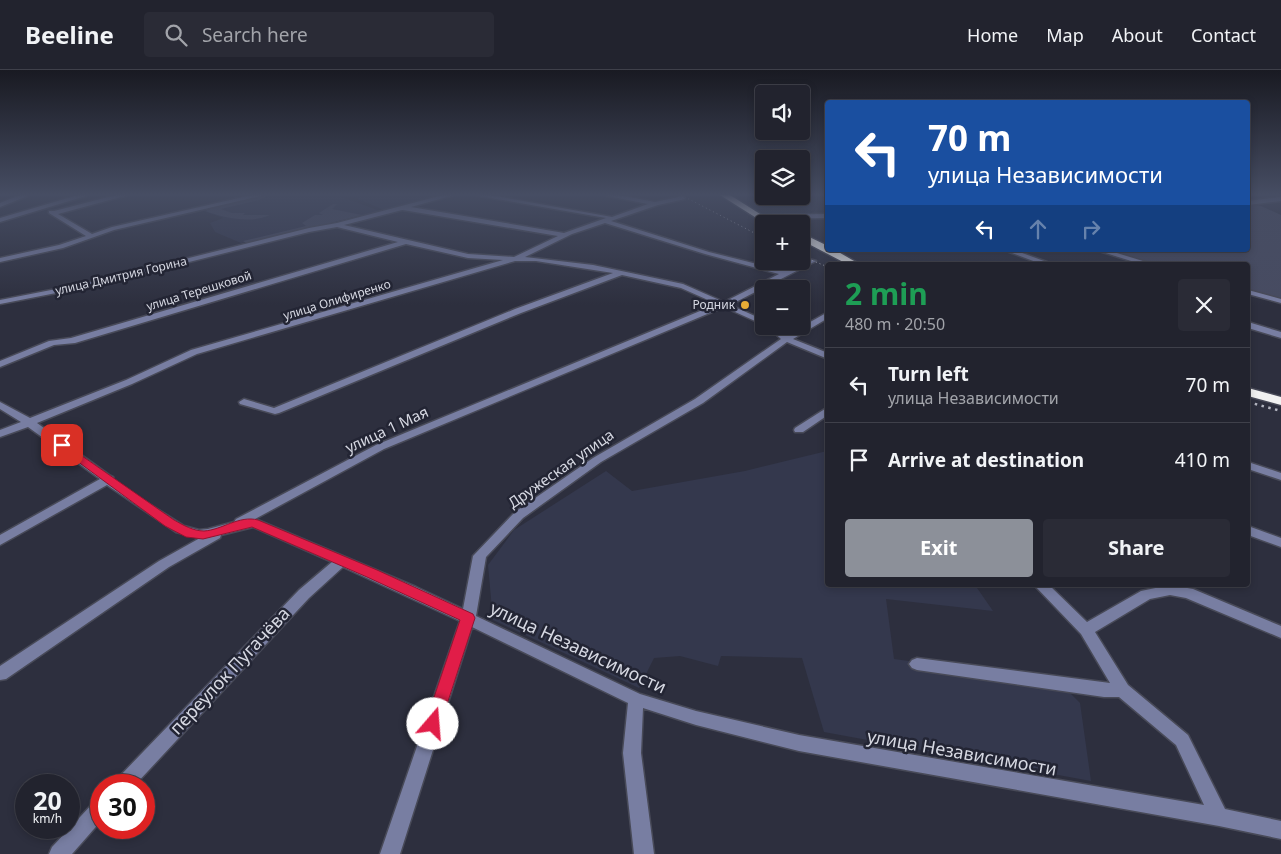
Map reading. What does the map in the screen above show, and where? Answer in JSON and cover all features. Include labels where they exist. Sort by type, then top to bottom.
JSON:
[{"type":"highway","points":[[810,241],[825,249]]},
{"type":"highway","points":[[810,246],[841,262]]},
{"type":"highway","points":[[831,252],[850,262]]},
{"type":"highway","points":[[1250,387],[1281,396]]},
{"type":"highway","points":[[1250,393],[1281,402]]},
{"type":"street","points":[[84,232],[91,236]]},
{"type":"street","points":[[0,260],[61,247],[104,232]]},
{"type":"street","name":"улица Дмитрия Горина","points":[[0,302],[97,283],[307,232]]},
{"type":"street","name":"улица Дмитрия Горина","points":[[361,232],[468,256],[515,260],[536,259],[593,267],[683,286],[755,319]]},
{"type":"street","points":[[543,232],[563,235]]},
{"type":"street","name":"улица Олифиренко","points":[[0,434],[194,352],[515,260],[573,232]]},
{"type":"street","points":[[638,232],[707,253],[786,274]]},
{"type":"street","name":"улица Терешковой","points":[[0,364],[52,343],[72,341],[406,241]]},
{"type":"street","points":[[1013,252],[1041,262]]},
{"type":"street","points":[[1106,252],[1141,262]]},
{"type":"street","name":"улица 1 Мая","points":[[0,674],[164,564],[380,448],[725,304],[812,261]]},
{"type":"street","points":[[244,402],[275,411],[518,311],[621,273]]},
{"type":"street","points":[[1250,293],[1281,301]]},
{"type":"street","points":[[0,298],[33,296]]},
{"type":"street","name":"Дружеская улица","points":[[390,854],[468,618],[480,556],[519,515],[597,460],[699,401],[786,339],[825,317]]},
{"type":"street","points":[[1250,326],[1281,335]]},
{"type":"street","points":[[781,335],[786,339],[825,355]]},
{"type":"street","name":"улица Независимости","points":[[0,405],[31,422],[169,523],[190,534],[203,535],[254,523],[468,618],[636,699],[696,718],[799,743],[1219,817],[1281,830]]},
{"type":"street","points":[[799,430],[825,412]]},
{"type":"street","points":[[1250,466],[1281,477]]},
{"type":"street","points":[[0,541],[108,479]]},
{"type":"street","points":[[1250,531],[1281,543]]},
{"type":"street","name":"переулок Пугачёва","points":[[133,774],[304,594],[342,561]]},
{"type":"street","points":[[1043,587],[1086,630],[1122,690],[1182,740],[1219,817]]},
{"type":"street","points":[[1086,630],[1146,595],[1170,590],[1188,593],[1281,632]]},
{"type":"street","points":[[917,664],[1104,690],[1122,690]]},
{"type":"street","points":[[636,699],[632,753],[644,854]]},
{"type":"street","points":[[58,854],[90,820]]},
{"type":"shaded area","points":[[215,232],[291,232],[241,243]]},
{"type":"shaded area","points":[[283,232],[297,232],[248,244],[243,241]]},
{"type":"shaded area","points":[[1250,232],[1281,232],[1281,301],[1250,290],[1250,262],[1141,262],[1106,252],[1250,252]]},
{"type":"shaded area","points":[[825,451],[825,587],[976,587],[993,611],[886,599],[894,659],[1058,681],[1080,703],[1091,781],[824,732],[802,658],[721,656],[718,666],[680,656],[654,658],[639,688],[493,620],[488,565],[514,530],[606,471],[632,491],[745,471]]},
{"type":"railway","points":[[810,260],[825,266]]},
{"type":"railway","points":[[1250,403],[1281,411]]},
{"type":"place","name":"Родник","points":[[745,305]]},
{"type":"route","points":[[62,445],[169,523],[190,534],[203,535],[242,524],[254,523],[411,591],[468,618],[433,724]]}]
